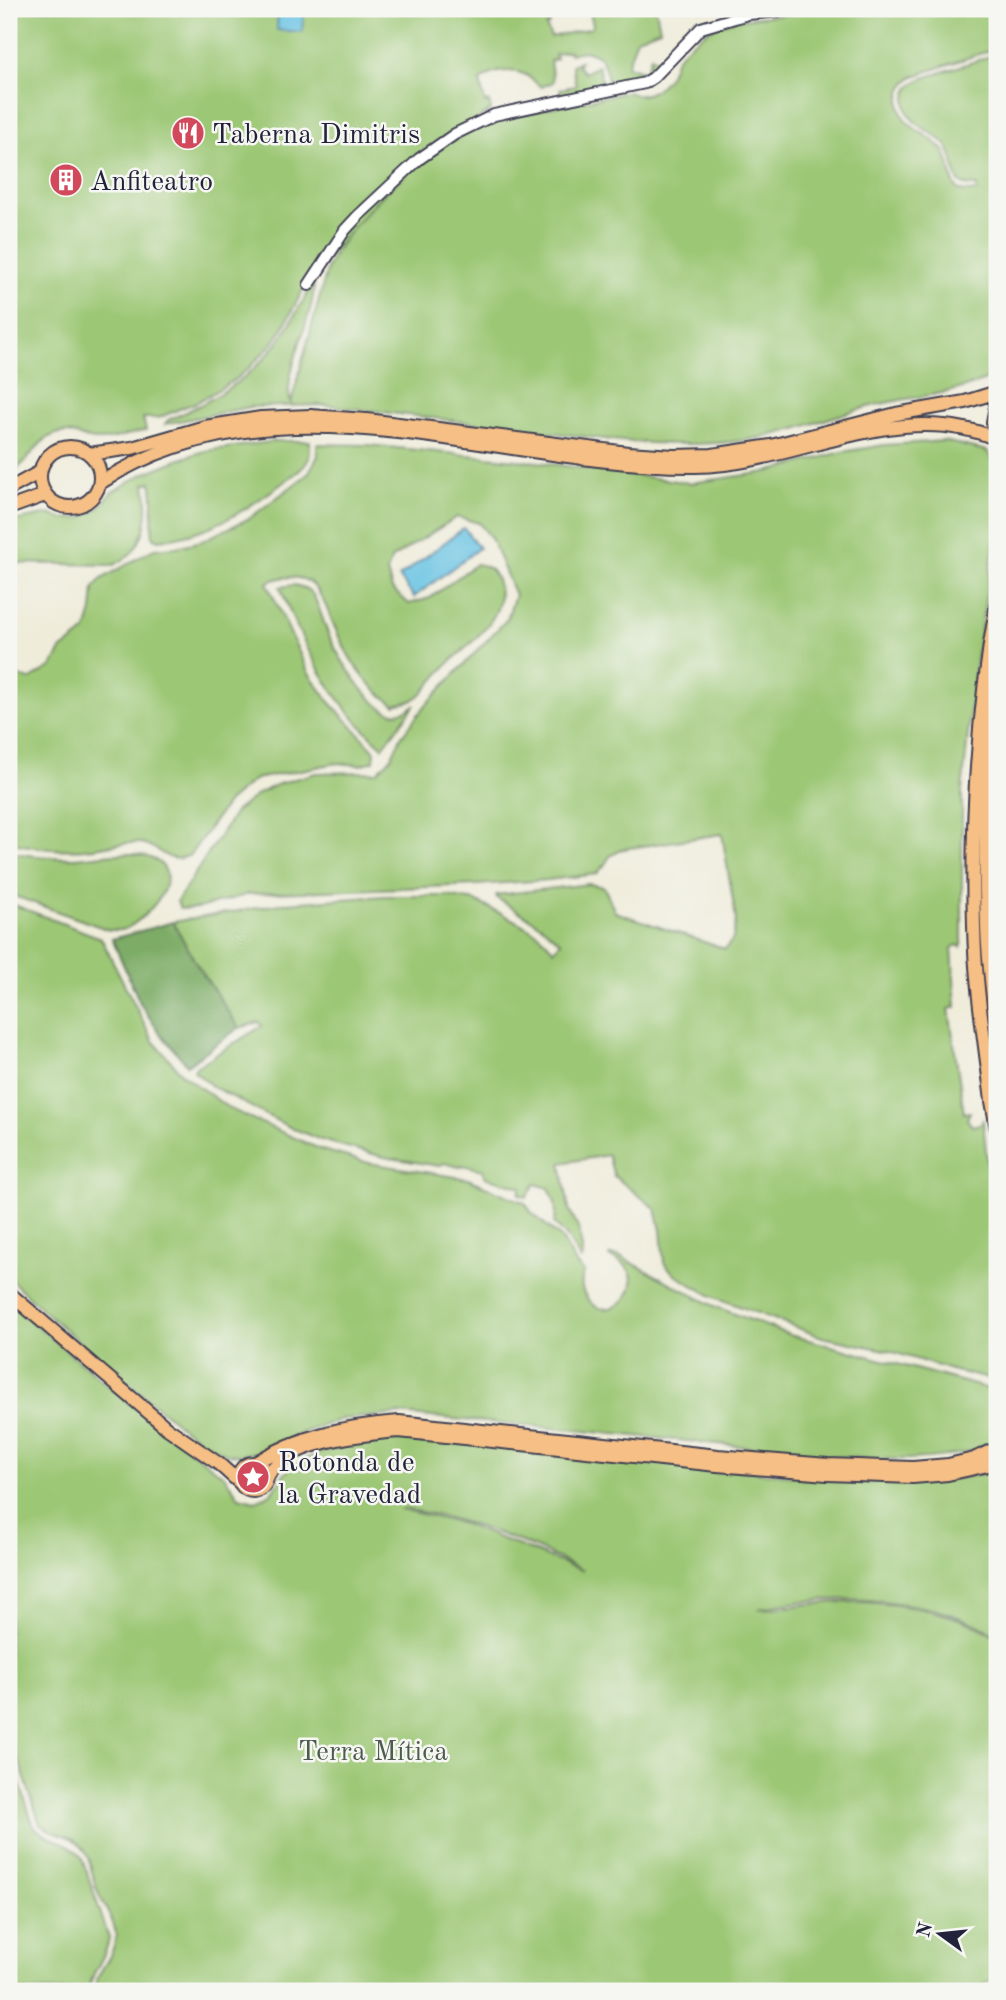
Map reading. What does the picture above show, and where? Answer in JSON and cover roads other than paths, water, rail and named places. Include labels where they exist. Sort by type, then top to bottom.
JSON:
[{"type":"main road","points":[[89,454],[132,448],[205,427],[261,418],[310,416],[367,420],[628,453],[712,455],[771,446],[896,414],[965,402],[997,392]]},
{"type":"main road","points":[[997,401],[993,422],[997,439]]},
{"type":"main road","points":[[100,483],[137,461],[187,442],[236,432],[290,426],[391,432],[674,466],[744,462],[857,433],[896,426],[942,425],[980,431],[997,439]]},
{"type":"main road","points":[[63,447],[78,447],[89,454],[99,470],[100,483],[94,495],[79,506],[60,506],[45,495],[39,480],[45,459],[63,447]]},
{"type":"main road","points":[[9,489],[40,472]]},
{"type":"main road","points":[[9,508],[45,495]]},
{"type":"main road","points":[[997,602],[986,664],[979,741],[974,926],[997,1129]]},
{"type":"main road","points":[[997,680],[987,812],[987,928],[997,1038]]},
{"type":"main road","points":[[9,1293],[167,1428],[210,1457],[244,1488],[252,1491],[262,1487],[272,1468],[281,1461],[330,1440],[399,1430],[827,1474],[913,1477],[948,1474],[997,1463]]},
{"type":"main road","points":[[239,1482],[239,1474],[251,1464],[323,1433],[351,1426],[399,1422],[828,1465],[913,1468],[947,1465],[974,1459],[997,1448]]},
{"type":"main road","points":[[210,1457],[233,1464],[263,1467],[267,1478]]},
{"type":"street","points":[[310,285],[345,230],[358,216],[419,159],[455,134],[494,115],[645,83],[701,28],[748,14],[800,9]]},
{"type":"water","points":[[278,9],[309,9],[304,13],[302,32],[277,30]]},
{"type":"water","points":[[464,528],[479,548],[414,597],[399,577]]},
{"type":"place","name":"Taberna Dimitris","points":[[188,133]]},
{"type":"place","name":"Anfiteatro","points":[[66,180]]},
{"type":"place","name":"Rotonda de la Gravedad","points":[[253,1477]]},
{"type":"park label","name":"Terra Mítica","points":[[373,1750]]}]
